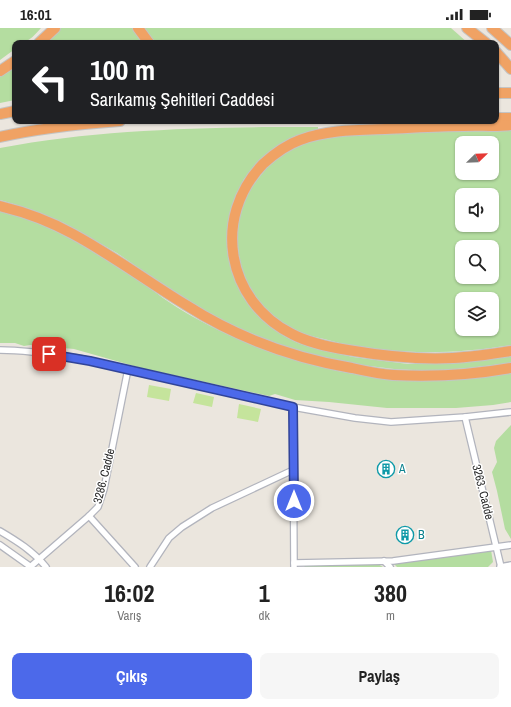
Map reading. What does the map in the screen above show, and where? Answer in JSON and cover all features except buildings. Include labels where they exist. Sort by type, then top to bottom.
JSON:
[{"type":"highway","points":[[43,40],[55,28]]},
{"type":"highway","points":[[138,28],[147,40]]},
{"type":"highway","points":[[468,28],[482,40]]},
{"type":"highway","points":[[492,28],[511,45]]},
{"type":"highway","points":[[499,55],[511,65]]},
{"type":"highway","points":[[499,55],[511,69]]},
{"type":"highway","points":[[0,70],[12,63]]},
{"type":"highway","points":[[499,93],[511,93]]},
{"type":"highway","points":[[0,114],[12,112]]},
{"type":"highway","points":[[0,137],[64,126],[86,124]]},
{"type":"highway","points":[[480,124],[326,133],[300,140],[280,150],[251,178],[242,194],[236,210],[232,244],[240,281],[256,307],[277,326],[308,341],[330,347],[395,357],[423,359],[455,358],[511,351]]},
{"type":"highway","points":[[0,206],[21,211],[73,233],[186,306],[229,330],[292,354],[325,364],[392,375],[422,376],[488,372],[511,368]]},
{"type":"street","points":[[0,350],[15,350],[78,358],[293,407],[355,418],[391,422],[511,412]]},
{"type":"street","name":"3286. Cadde","points":[[30,567],[98,507],[101,500],[128,369]]},
{"type":"street","points":[[293,407],[294,565],[409,559],[511,545]]},
{"type":"street","name":"3263. Cadde","points":[[465,417],[501,567]]},
{"type":"street","points":[[150,567],[169,538],[182,526],[212,508],[293,470]]},
{"type":"street","points":[[89,516],[135,567]]},
{"type":"street","points":[[0,531],[21,544],[46,567]]},
{"type":"street","points":[[0,545],[30,567]]},
{"type":"street","points":[[384,561],[390,567]]},
{"type":"street","points":[[501,567],[511,565]]},
{"type":"green space","points":[[0,28],[41,28],[28,40],[12,40],[12,51],[0,60]]},
{"type":"green space","points":[[61,28],[132,28],[141,40],[49,40]]},
{"type":"green space","points":[[144,28],[451,28],[465,40],[154,40]]},
{"type":"green space","points":[[12,70],[12,101],[0,103],[0,76]]},
{"type":"green space","points":[[318,127],[318,130],[256,166],[244,179],[232,206],[227,233],[227,247],[230,264],[243,297],[262,319],[284,336],[298,343],[353,357],[408,364],[433,364],[511,355],[511,363],[432,371],[394,369],[353,364],[309,355],[279,345],[222,321],[166,287],[117,253],[64,223],[27,208],[0,200],[0,148],[34,142],[101,134],[203,128]]},
{"type":"green space","points":[[511,127],[511,345],[464,351],[432,352],[359,348],[303,334],[286,326],[270,314],[252,292],[241,266],[237,238],[238,224],[246,197],[265,170],[280,155],[304,142],[331,136]]},
{"type":"green space","points":[[0,211],[39,224],[76,241],[111,262],[193,317],[227,334],[269,351],[337,371],[405,380],[476,378],[511,373],[511,402],[456,408],[387,408],[295,400],[275,394],[269,396],[141,368],[74,349],[30,345],[24,346],[15,343],[0,343]]},
{"type":"green space","points":[[149,385],[171,389],[169,401],[147,397]]},
{"type":"green space","points":[[196,393],[214,397],[212,407],[193,403]]},
{"type":"green space","points":[[239,404],[261,409],[258,422],[237,418]]},
{"type":"green space","points":[[511,425],[511,539],[505,529],[492,472],[497,462],[494,448],[496,441]]},
{"type":"green space","points":[[491,550],[493,562],[488,567],[397,567],[393,563]]},
{"type":"green space","points":[[376,563],[383,567],[304,567],[305,566]]},
{"type":"place","name":"A","points":[[386,469]]},
{"type":"place","name":"B","points":[[405,535]]},
{"type":"route","points":[[49,354],[78,358],[293,407],[294,501]]}]
